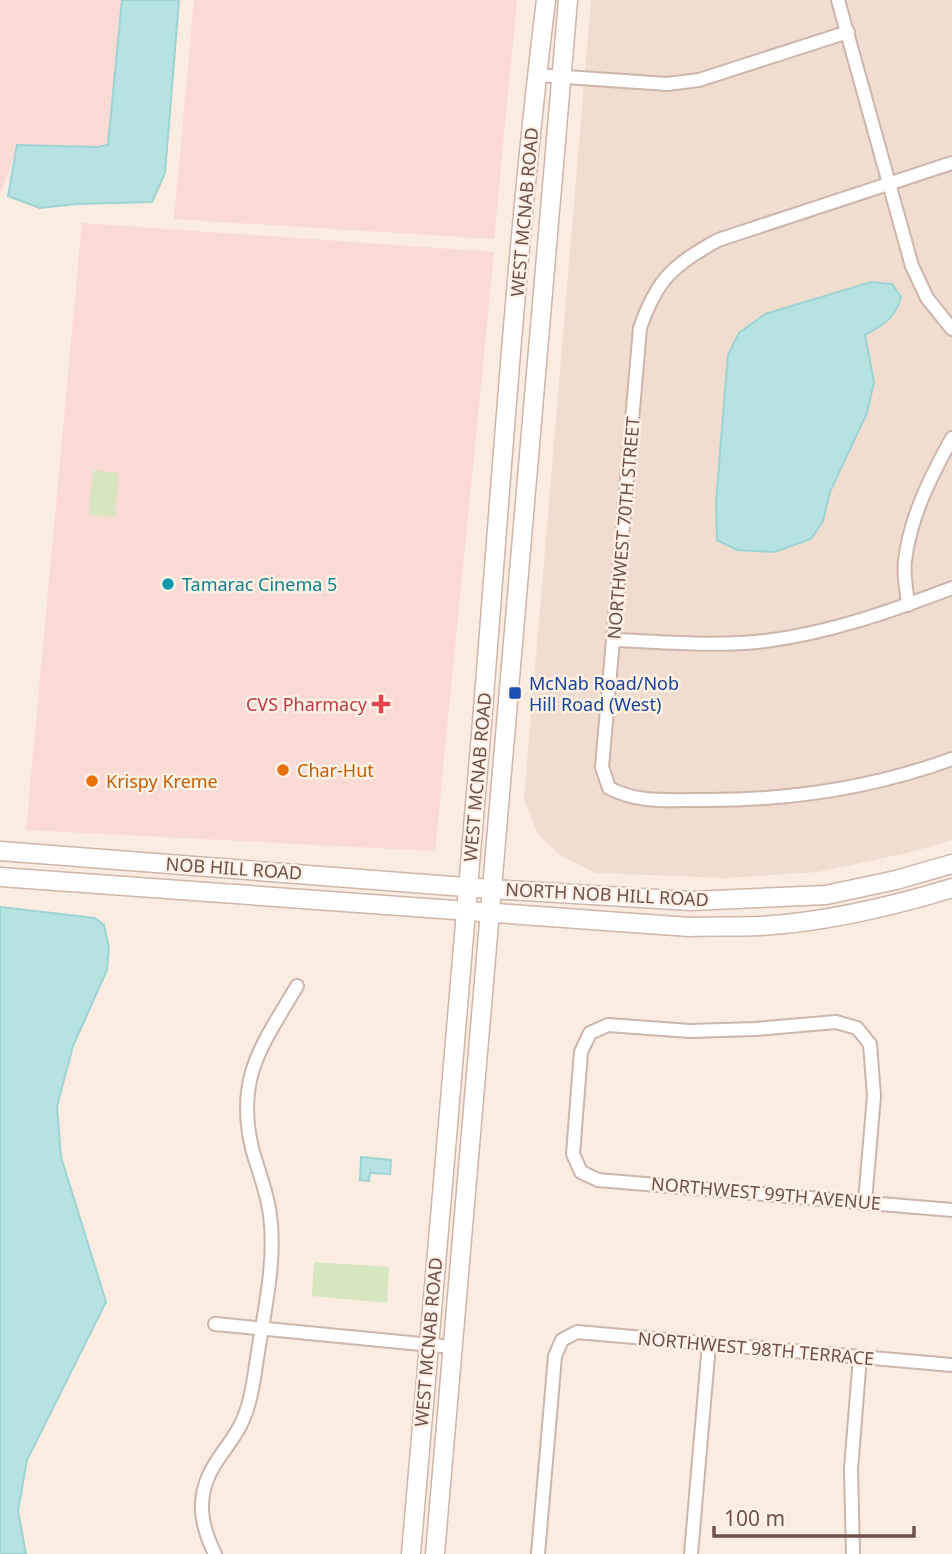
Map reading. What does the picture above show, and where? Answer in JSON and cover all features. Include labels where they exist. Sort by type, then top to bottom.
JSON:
[{"type":"main road","name":"WEST MCNAB ROAD","points":[[411,1554],[506,412],[545,0]]},
{"type":"main road","name":"WEST MCNAB ROAD","points":[[435,1554],[568,0]]},
{"type":"main road","name":"NOB HILL ROAD","points":[[0,851],[468,887]]},
{"type":"main road","name":"NORTH NOB HILL ROAD","points":[[468,887],[691,901],[826,895],[896,880],[952,864]]},
{"type":"main road","name":"NOB HILL ROAD","points":[[0,877],[490,912]]},
{"type":"main road","name":"NORTH NOB HILL ROAD","points":[[490,912],[689,927],[761,926],[899,904],[952,888]]},
{"type":"street","points":[[838,0],[912,266],[928,298],[952,329]]},
{"type":"street","points":[[537,75],[667,84],[699,80],[848,32]]},
{"type":"street","points":[[889,183],[952,163]]},
{"type":"street","name":"NORTHWEST 70TH STREET","points":[[889,183],[718,240],[690,256],[667,274],[650,300],[639,328],[602,767],[609,788],[627,797],[730,800],[809,796],[907,775],[952,758]]},
{"type":"street","points":[[908,605],[904,562],[913,520],[931,476],[952,438]]},
{"type":"street","points":[[614,640],[707,645],[766,641],[867,620],[952,588]]},
{"type":"street","points":[[215,1554],[204,1533],[201,1503],[209,1474],[242,1424],[252,1391],[272,1245],[265,1188],[250,1137],[246,1097],[251,1071],[261,1047],[297,986]]},
{"type":"street","name":"NORTHWEST 99TH AVENUE","points":[[865,1201],[874,1096],[870,1044],[857,1028],[836,1022],[690,1031],[608,1026],[590,1032],[581,1052],[573,1154],[581,1172],[597,1180],[952,1210]]},
{"type":"street","points":[[215,1324],[452,1347]]},
{"type":"street","name":"NORTHWEST 98TH TERRACE","points":[[538,1554],[555,1356],[562,1340],[577,1332],[952,1365]]},
{"type":"street","points":[[691,1554],[709,1344]]},
{"type":"street","points":[[853,1554],[851,1469],[860,1357]]},
{"type":"shaded area","points":[[0,0],[122,0],[108,145],[18,145],[0,195]]},
{"type":"shaded area","points":[[194,0],[517,0],[494,239],[174,219]]},
{"type":"shaded area","points":[[591,0],[952,0],[952,840],[911,852],[818,872],[726,878],[596,873],[561,856],[538,834],[524,799]]},
{"type":"shaded area","points":[[82,223],[494,252],[435,851],[26,830]]},
{"type":"green space","points":[[93,470],[118,473],[115,517],[89,515]]},
{"type":"green space","points":[[314,1262],[389,1267],[387,1303],[312,1296]]},
{"type":"water","points":[[122,0],[179,0],[165,173],[152,202],[40,208],[8,196],[17,145],[108,145]]},
{"type":"water","points":[[871,282],[892,284],[901,297],[892,316],[865,335],[874,382],[867,413],[830,492],[823,521],[811,539],[775,552],[737,550],[717,540],[716,502],[728,355],[739,333],[765,314]]},
{"type":"water","points":[[0,907],[95,918],[104,925],[109,948],[107,970],[73,1046],[57,1106],[61,1157],[106,1302],[27,1460],[18,1511],[26,1554],[0,1554]]},
{"type":"water","points":[[361,1157],[391,1160],[390,1174],[370,1173],[369,1181],[360,1180]]},
{"type":"place","name":"Tamarac Cinema 5","points":[[168,584]]},
{"type":"place","name":"McNab Road/Nob Hill Road (West)","points":[[515,693]]},
{"type":"place","name":"CVS Pharmacy","points":[[381,704]]},
{"type":"place","name":"Char-Hut","points":[[283,770]]},
{"type":"place","name":"Krispy Kreme","points":[[92,781]]}]
